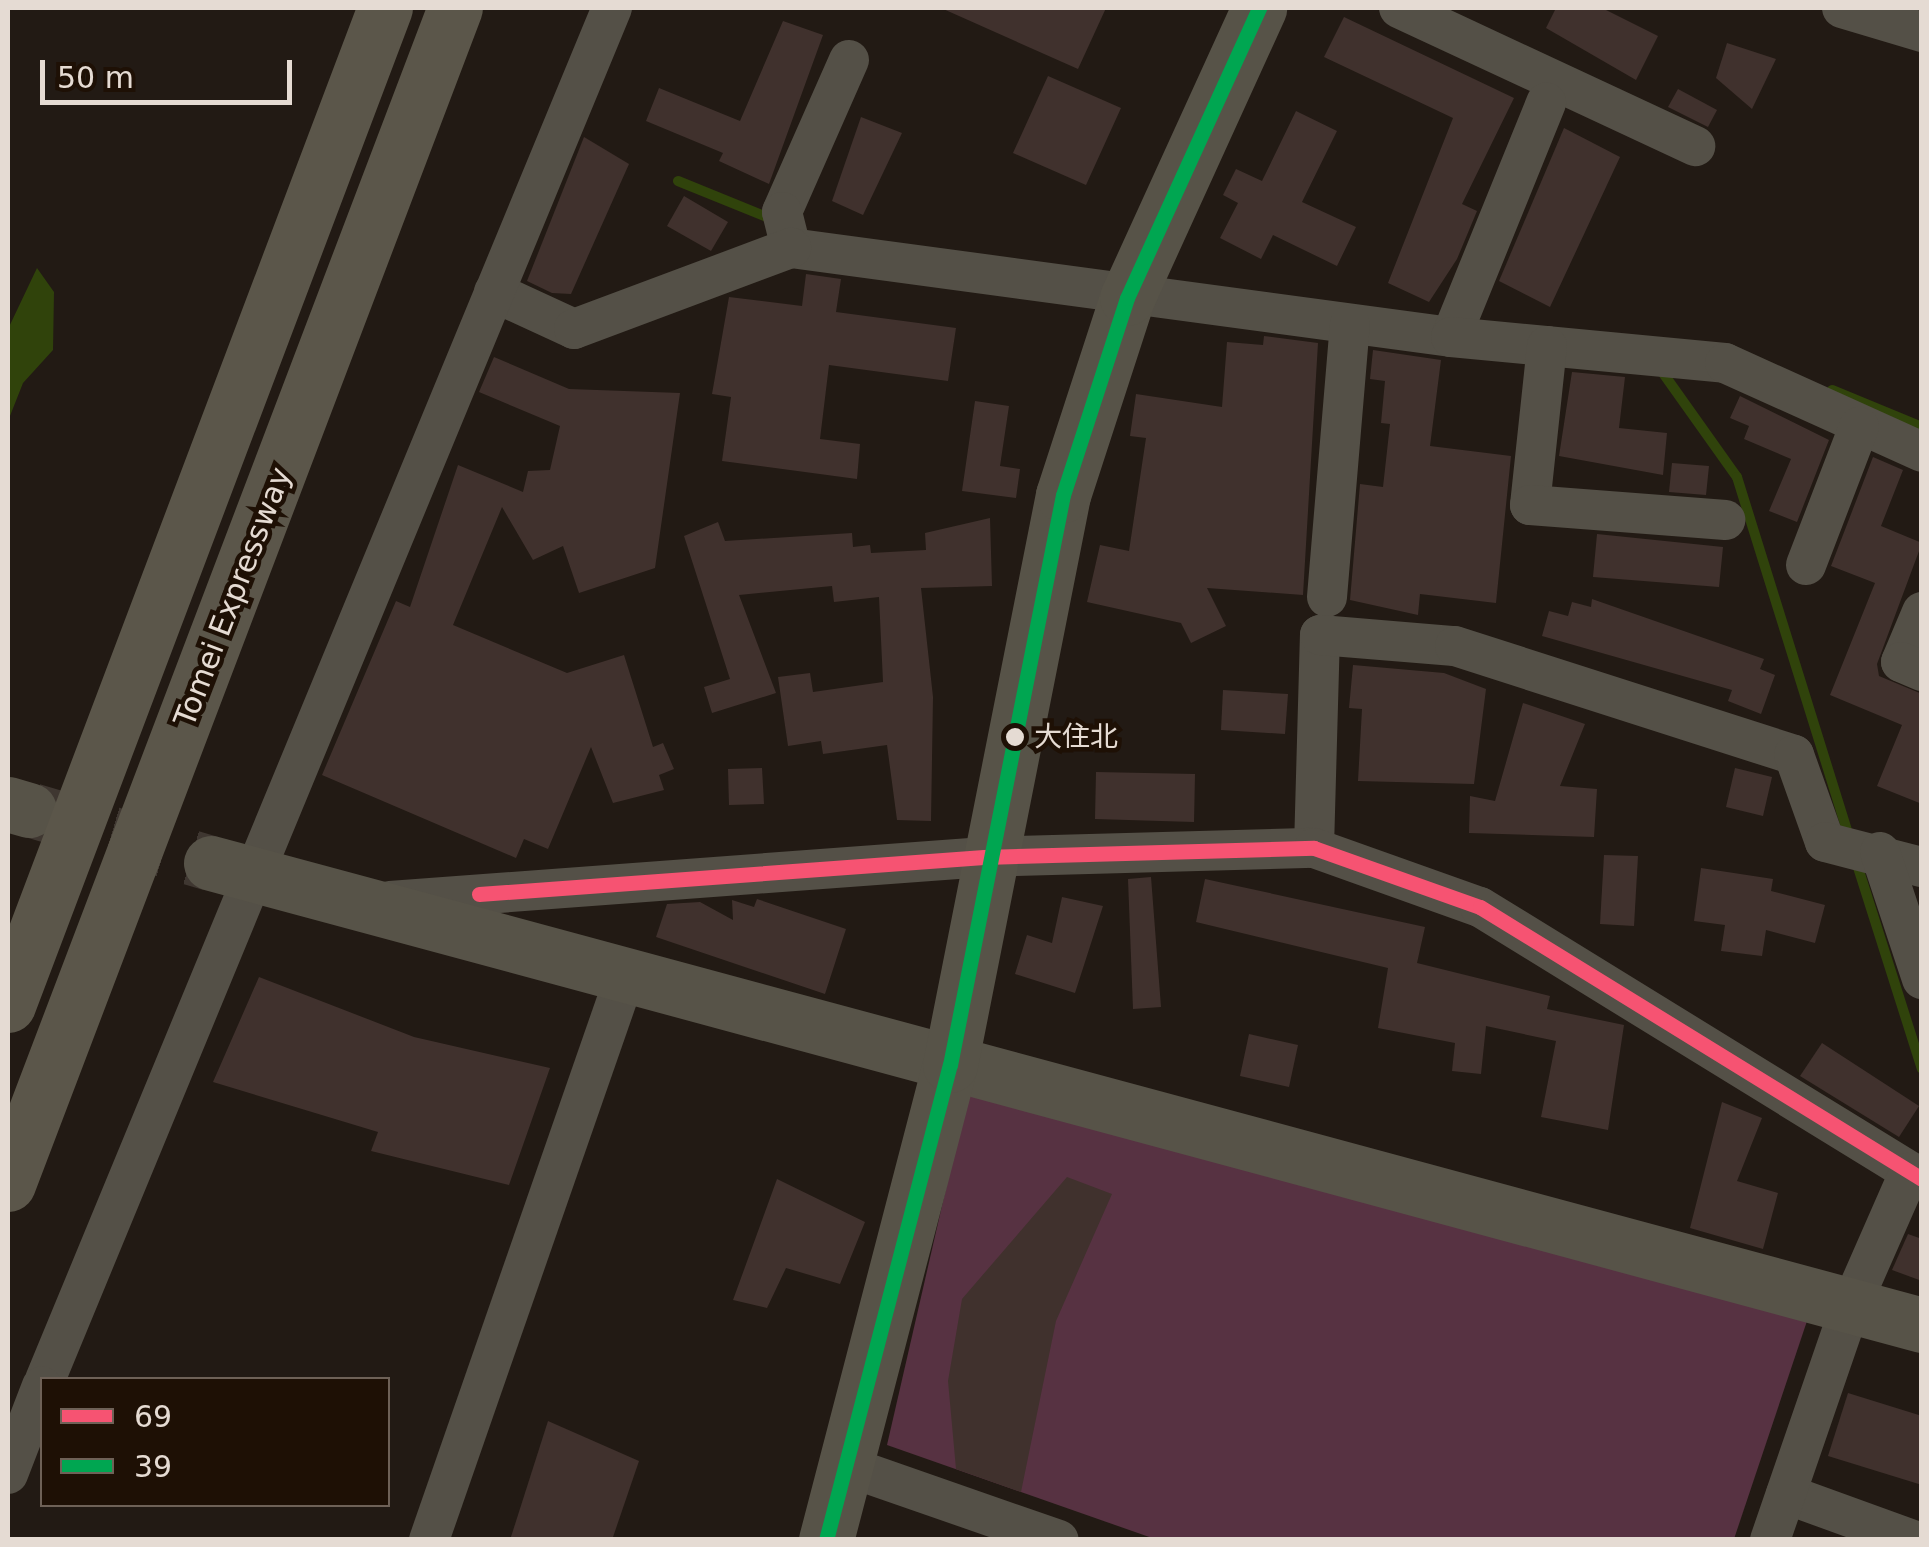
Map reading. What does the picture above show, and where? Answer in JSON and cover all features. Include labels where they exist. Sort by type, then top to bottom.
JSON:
[{"type":"highway","points":[[8,1005],[385,8]]},
{"type":"highway","name":"Tomei Expressway","points":[[8,1184],[456,8]]},
{"type":"street","points":[[47,1377],[191,1044],[232,867],[494,292],[612,8]]},
{"type":"street","points":[[826,1540],[849,1467],[950,1065],[984,858],[1063,495],[1127,298],[1259,8]]},
{"type":"street","points":[[1400,8],[1696,146]]},
{"type":"street","points":[[1842,8],[1914,22]]},
{"type":"street","points":[[791,248],[782,212],[850,60]]},
{"type":"street","points":[[1451,337],[1546,104]]},
{"type":"street","points":[[494,292],[574,329],[791,248],[1127,298],[1451,337],[1725,364],[1922,452]]},
{"type":"street","points":[[1327,596],[1350,325]]},
{"type":"street","points":[[1546,346],[1530,505],[1725,520]]},
{"type":"street","points":[[1806,565],[1859,427]]},
{"type":"street","points":[[1922,612],[1901,662],[1922,670]]},
{"type":"street","points":[[1314,848],[1320,635],[1454,646],[1794,755],[1826,842],[1922,867]]},
{"type":"street","points":[[392,908],[984,858],[1314,848],[1480,907],[1915,1176],[1850,1310],[1770,1540]]},
{"type":"street","points":[[1862,849],[1922,979]]},
{"type":"street","points":[[232,867],[1850,1310],[1922,1325]]},
{"type":"street","points":[[429,1540],[626,974]]},
{"type":"street","points":[[8,1474],[40,1393]]},
{"type":"street","points":[[849,1467],[1060,1540]]},
{"type":"street","points":[[1786,1494],[1913,1540]]},
{"type":"shaded area","points":[[37,268],[54,292],[53,350],[23,383],[8,421],[8,329]]},
{"type":"shaded area","points":[[973,1071],[1807,1321],[1734,1539],[1155,1539],[887,1445]]},
{"type":"building","points":[[941,8],[1106,8],[1078,69]]},
{"type":"building","points":[[1556,8],[1602,8],[1658,36],[1636,80],[1546,28]]},
{"type":"building","points":[[1344,17],[1514,98],[1462,204],[1477,211],[1457,259],[1429,302],[1388,283],[1453,118],[1324,57]]},
{"type":"building","points":[[783,21],[823,35],[769,184],[719,161],[723,153],[646,121],[659,88],[740,121]]},
{"type":"building","points":[[1727,43],[1776,59],[1752,109],[1716,78]]},
{"type":"building","points":[[1048,76],[1121,108],[1086,185],[1013,153]]},
{"type":"building","points":[[1678,89],[1717,110],[1708,127],[1668,107]]},
{"type":"building","points":[[1296,111],[1337,131],[1302,202],[1356,227],[1337,266],[1273,235],[1261,259],[1220,238],[1238,203],[1223,195],[1236,169],[1262,181]]},
{"type":"building","points":[[861,117],[902,133],[863,215],[832,201]]},
{"type":"building","points":[[1564,128],[1620,157],[1550,307],[1499,281]]},
{"type":"building","points":[[584,137],[629,164],[571,294],[552,293],[527,281]]},
{"type":"building","points":[[684,196],[728,222],[711,251],[667,226]]},
{"type":"building","points":[[806,274],[841,279],[836,312],[956,328],[948,381],[829,365],[820,439],[860,444],[857,479],[722,461],[731,397],[712,394],[729,297],[802,306]]},
{"type":"building","points":[[1264,336],[1318,343],[1303,595],[1207,588],[1226,626],[1191,643],[1181,623],[1087,602],[1100,545],[1129,551],[1146,438],[1130,436],[1136,394],[1222,407],[1227,342],[1263,345]]},
{"type":"building","points":[[1373,350],[1441,360],[1430,446],[1511,456],[1496,603],[1420,594],[1418,615],[1350,600],[1360,484],[1383,487],[1390,424],[1381,423],[1385,381],[1370,379]]},
{"type":"building","points":[[494,357],[569,389],[680,393],[655,568],[579,593],[563,546],[533,560],[502,507],[453,625],[567,673],[624,655],[653,747],[663,743],[674,769],[659,775],[664,790],[613,803],[591,747],[548,849],[524,839],[516,858],[322,775],[396,601],[410,607],[458,465],[523,492],[528,471],[550,470],[560,426],[479,392]]},
{"type":"building","points":[[1572,372],[1625,377],[1619,428],[1667,433],[1663,475],[1559,456]]},
{"type":"building","points":[[1740,396],[1829,440],[1797,522],[1769,511],[1791,459],[1744,439],[1749,426],[1730,418]]},
{"type":"building","points":[[975,401],[1009,406],[1000,466],[1020,469],[1016,498],[962,491]]},
{"type":"building","points":[[1873,457],[1903,470],[1881,526],[1922,543],[1877,664],[1879,676],[1922,694],[1922,804],[1877,786],[1902,725],[1830,695],[1875,583],[1831,566]]},
{"type":"building","points":[[1672,463],[1709,466],[1706,495],[1669,492]]},
{"type":"building","points":[[990,518],[992,586],[921,588],[933,697],[931,821],[897,820],[887,745],[823,754],[821,741],[788,746],[778,677],[810,673],[813,692],[883,682],[879,597],[834,602],[832,586],[739,595],[776,693],[712,713],[704,687],[730,679],[684,536],[718,522],[725,541],[852,533],[853,547],[870,545],[871,553],[926,550],[925,533]]},
{"type":"building","points":[[1597,534],[1723,547],[1719,587],[1593,577]]},
{"type":"building","points":[[1592,599],[1764,659],[1760,669],[1775,675],[1761,714],[1728,701],[1732,690],[1542,636],[1549,611],[1568,616],[1572,602],[1591,607]]},
{"type":"building","points":[[1353,665],[1444,673],[1486,689],[1474,784],[1358,781],[1362,709],[1349,708]]},
{"type":"building","points":[[1223,690],[1288,694],[1285,734],[1221,730]]},
{"type":"building","points":[[1523,703],[1585,724],[1560,786],[1597,789],[1594,837],[1469,833],[1470,796],[1495,801]]},
{"type":"building","points":[[762,768],[764,804],[729,805],[728,769]]},
{"type":"building","points":[[1735,768],[1772,777],[1763,816],[1726,807]]},
{"type":"building","points":[[1096,772],[1195,774],[1194,822],[1095,819]]},
{"type":"building","points":[[1604,855],[1638,856],[1634,926],[1600,924]]},
{"type":"building","points":[[1701,868],[1773,879],[1771,891],[1825,905],[1815,943],[1766,930],[1762,956],[1721,951],[1725,925],[1694,921]]},
{"type":"building","points":[[1151,877],[1161,1007],[1133,1009],[1128,879]]},
{"type":"building","points":[[1205,879],[1425,927],[1417,963],[1550,996],[1547,1009],[1624,1025],[1608,1130],[1541,1117],[1556,1041],[1486,1026],[1481,1074],[1452,1071],[1455,1043],[1378,1028],[1388,968],[1196,922]]},
{"type":"building","points":[[1062,897],[1103,906],[1075,993],[1015,974],[1027,935],[1052,943]]},
{"type":"building","points":[[757,899],[846,929],[825,994],[656,937],[667,904],[700,902],[733,920],[732,900],[754,907]]},
{"type":"building","points":[[259,977],[414,1037],[550,1068],[509,1185],[371,1151],[378,1132],[213,1082]]},
{"type":"building","points":[[1249,1034],[1298,1045],[1289,1087],[1240,1076]]},
{"type":"building","points":[[1822,1043],[1919,1106],[1899,1137],[1800,1076]]},
{"type":"building","points":[[1722,1102],[1762,1118],[1737,1181],[1778,1193],[1763,1249],[1690,1228]]},
{"type":"building","points":[[1067,1177],[1112,1194],[1056,1321],[1021,1492],[956,1469],[948,1381],[962,1299]]},
{"type":"building","points":[[777,1179],[865,1222],[840,1284],[786,1268],[767,1308],[733,1300]]},
{"type":"building","points":[[1908,1234],[1922,1239],[1922,1281],[1892,1270]]},
{"type":"building","points":[[1848,1393],[1922,1416],[1922,1485],[1828,1456]]},
{"type":"building","points":[[548,1421],[639,1461],[612,1540],[510,1540]]},
{"type":"waterway","points":[[678,181],[774,220]]},
{"type":"waterway","points":[[1658,366],[1737,477],[1849,837]]},
{"type":"waterway","points":[[1832,390],[1922,427]]},
{"type":"waterway","points":[[1855,858],[1922,1069]]},
{"type":"tunnel","points":[[32,810],[211,863]]},
{"type":"transit line","name":"39","points":[[826,1540],[950,1065],[1063,495],[1127,298],[1259,8]]},
{"type":"transit line","name":"69","points":[[479,894],[984,857],[1314,848],[1480,907],[1922,1179]]},
{"type":"place","name":"大住北","points":[[1015,737]]}]
